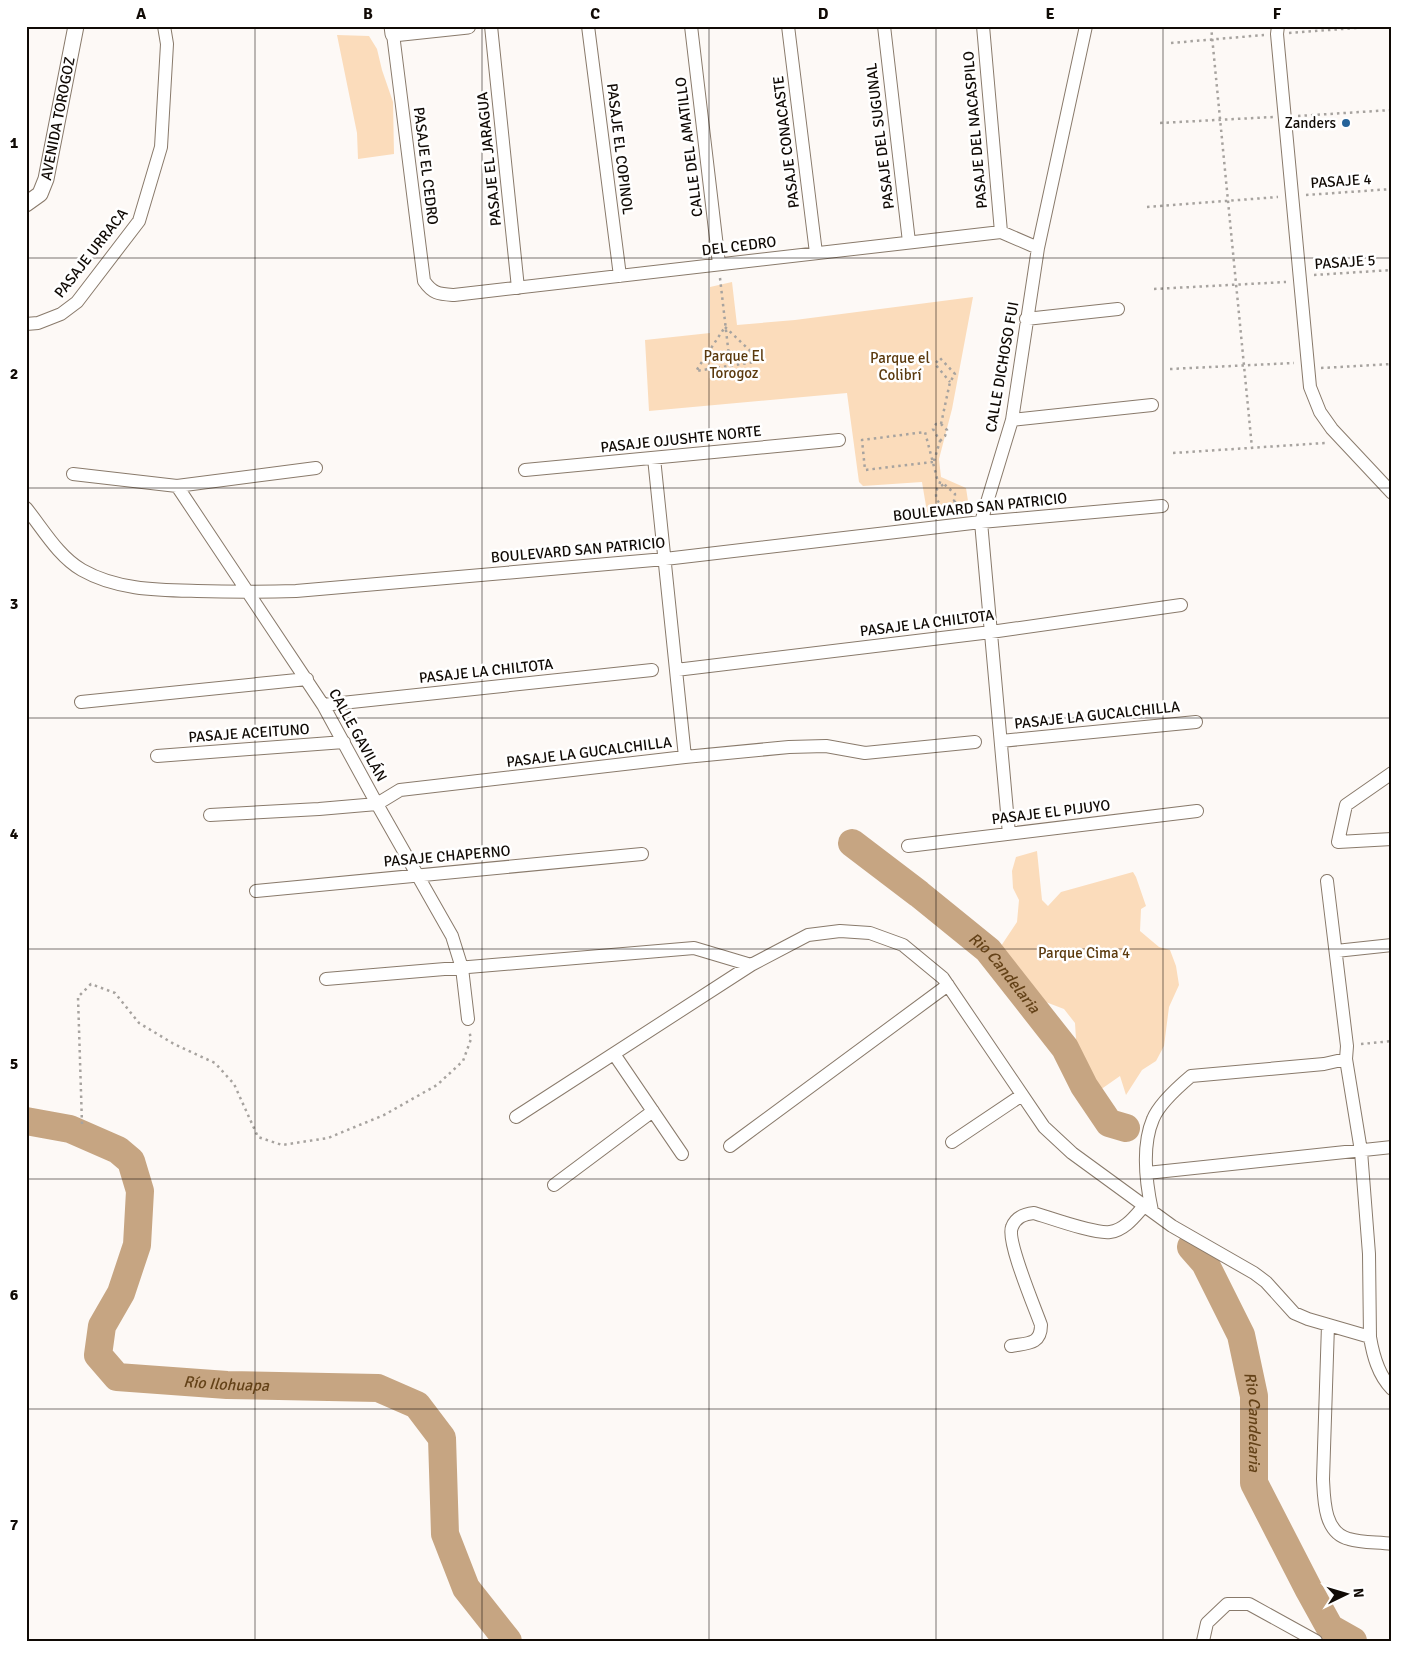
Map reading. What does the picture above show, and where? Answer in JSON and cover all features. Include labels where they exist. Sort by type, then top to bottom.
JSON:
[{"type":"street","name":"AVENIDA TOROGOZ","points":[[26,204],[40,194],[46,180],[76,26]]},
{"type":"street","name":"PASAJE URRACA","points":[[26,324],[38,323],[62,314],[77,302],[139,221],[161,147],[167,44],[164,26]]},
{"type":"street","points":[[392,30],[468,26]]},
{"type":"street","name":"PASAJE EL JARAGUA","points":[[491,26],[518,288]]},
{"type":"street","name":"PASAJE EL COPINOL","points":[[588,26],[620,276]]},
{"type":"street","name":"CALLE DEL AMATILLO","points":[[691,26],[719,264]]},
{"type":"street","name":"PASAJE CONACASTE","points":[[788,26],[816,253]]},
{"type":"street","name":"PASAJE DEL SUGUNAL","points":[[884,26],[909,242]]},
{"type":"street","name":"PASAJE DEL NACASPILO","points":[[983,26],[1001,232]]},
{"type":"street","name":"CALLE DICHOSO FUI","points":[[1009,834],[981,522],[1012,420],[1038,248],[1086,26]]},
{"type":"street","name":"PASAJE EL CEDRO","points":[[392,30],[424,281],[430,290],[440,294]]},
{"type":"street","points":[[1277,30],[1310,387],[1320,412],[1392,493]]},
{"type":"street","name":"DEL CEDRO","points":[[440,294],[454,295],[518,288],[1001,232],[1038,248]]},
{"type":"street","points":[[1026,319],[1118,309]]},
{"type":"street","points":[[1012,420],[1152,405]]},
{"type":"street","name":"PASAJE OJUSHTE NORTE","points":[[525,470],[839,440]]},
{"type":"street","points":[[654,458],[685,757]]},
{"type":"street","points":[[73,474],[177,486],[316,468]]},
{"type":"street","name":"CALLE GAVILÁN","points":[[177,486],[323,705],[452,936],[462,968],[468,1019]]},
{"type":"street","name":"BOULEVARD SAN PATRICIO","points":[[26,508],[64,557],[82,570],[111,582],[146,590],[248,592],[296,591],[665,559],[981,522],[1162,506]]},
{"type":"street","name":"PASAJE LA CHILTOTA","points":[[676,670],[991,632],[1181,605]]},
{"type":"street","name":"PASAJE LA CHILTOTA","points":[[323,705],[652,670]]},
{"type":"street","points":[[81,702],[307,679]]},
{"type":"street","name":"PASAJE LA GUCALCHILLA","points":[[1001,741],[1196,722]]},
{"type":"street","name":"PASAJE ACEITUNO","points":[[157,756],[344,742]]},
{"type":"street","name":"PASAJE LA GUCALCHILLA","points":[[210,815],[377,804],[400,790],[789,747],[826,746],[865,753],[975,742]]},
{"type":"street","points":[[1392,773],[1346,805],[1338,842],[1392,839]]},
{"type":"street","name":"PASAJE EL PIJUYO","points":[[908,846],[1197,811]]},
{"type":"street","name":"PASAJE CHAPERNO","points":[[256,891],[642,854]]},
{"type":"street","points":[[1327,881],[1347,1052],[1361,1151],[1369,1254],[1370,1337],[1372,1353],[1390,1383]]},
{"type":"street","points":[[516,1117],[751,965],[808,935],[840,931],[870,933],[903,945],[943,978],[1044,1127],[1072,1153],[1172,1226],[1254,1273],[1266,1282],[1294,1313],[1308,1319],[1370,1337]]},
{"type":"street","points":[[1336,951],[1392,945]]},
{"type":"street","points":[[326,979],[694,948],[751,965]]},
{"type":"street","points":[[730,1146],[948,985]]},
{"type":"street","points":[[1148,1208],[1146,1141],[1153,1118],[1175,1089],[1191,1076],[1324,1064],[1347,1052]]},
{"type":"street","points":[[614,1054],[682,1154]]},
{"type":"street","points":[[952,1142],[1022,1095]]},
{"type":"street","points":[[554,1185],[653,1112]]},
{"type":"street","points":[[1147,1174],[1392,1147]]},
{"type":"street","points":[[1011,1346],[1031,1343],[1038,1339],[1040,1334],[1040,1325],[1012,1246],[1011,1228],[1017,1219],[1024,1214],[1034,1213],[1096,1231],[1111,1232],[1122,1227],[1148,1208]]},
{"type":"street","points":[[1328,1325],[1323,1479],[1324,1501],[1328,1518],[1336,1532],[1348,1539],[1392,1544]]},
{"type":"street","points":[[1202,1641],[1207,1623],[1227,1604],[1249,1604],[1316,1641]]},
{"type":"path","points":[[1211,26],[1252,448]]},
{"type":"path","points":[[1171,43],[1212,40],[1277,30],[1382,26]]},
{"type":"path","points":[[1160,123],[1392,110]]},
{"type":"path","name":"PASAJE 4","points":[[1148,207],[1392,189]]},
{"type":"path","points":[[719,264],[730,366]]},
{"type":"path","name":"PASAJE 5","points":[[1154,289],[1236,285],[1392,270]]},
{"type":"path","points":[[725,327],[761,361],[696,371],[725,327]]},
{"type":"path","points":[[942,424],[950,382],[955,374],[940,358],[935,364],[950,382]]},
{"type":"path","points":[[1170,369],[1392,364]]},
{"type":"path","points":[[940,441],[933,428],[936,424],[942,424]]},
{"type":"path","points":[[933,462],[940,441],[945,436],[947,430],[942,424]]},
{"type":"path","points":[[933,462],[865,470],[862,440],[925,432],[933,462],[938,482],[936,495],[938,502],[942,506],[949,505],[954,501],[955,494],[944,484],[938,482]]},
{"type":"path","points":[[1173,453],[1344,441]]},
{"type":"path","points":[[937,489],[944,484]]},
{"type":"path","points":[[82,1124],[78,996],[91,984],[115,993],[139,1023],[174,1044],[215,1063],[234,1084],[258,1136],[282,1145],[328,1138],[384,1115],[437,1086],[463,1061],[471,1039],[468,1019]]},
{"type":"path","points":[[1347,1052],[1392,1041]]},
{"type":"green space","points":[[337,35],[369,36],[377,49],[393,102],[394,154],[358,159],[357,133]]},
{"type":"green space","name":"Parque el Colibrí","points":[[732,282],[737,325],[795,320],[973,297],[952,409],[939,459],[941,477],[966,488],[968,501],[966,513],[936,517],[927,512],[922,482],[863,486],[859,482],[847,393],[649,411],[645,340],[710,333],[710,287]]},
{"type":"green space","name":"Parque Cima 4","points":[[1037,851],[1042,900],[1048,906],[1061,892],[1133,872],[1146,906],[1141,909],[1140,931],[1159,947],[1170,950],[1176,966],[1179,985],[1169,1007],[1164,1046],[1156,1061],[1142,1070],[1126,1095],[1120,1076],[1090,1097],[1078,1074],[1084,1069],[1065,1048],[1076,1039],[1075,1023],[1064,1009],[1043,1001],[1021,978],[1001,946],[1017,922],[1019,900],[1013,888],[1012,871],[1016,857]]},
{"type":"waterway","name":"Rio Candelaria","points":[[852,843],[988,950],[1065,1048],[1084,1086],[1109,1123],[1126,1128]]},
{"type":"waterway","name":"Río Ilohuapa","points":[[26,1121],[70,1129],[118,1150],[131,1161],[140,1191],[137,1245],[121,1293],[102,1326],[98,1355],[117,1377],[227,1385],[378,1388],[417,1405],[442,1438],[445,1534],[466,1588],[508,1641]]},
{"type":"waterway","name":"Rio Candelaria","points":[[1191,1247],[1205,1263],[1241,1335],[1254,1396],[1254,1483],[1330,1628],[1353,1641]]},
{"type":"place","name":"Zanders","points":[[1346,123]]},
{"type":"park label","name":"Parque El Torogoz","points":[[734,364]]}]
